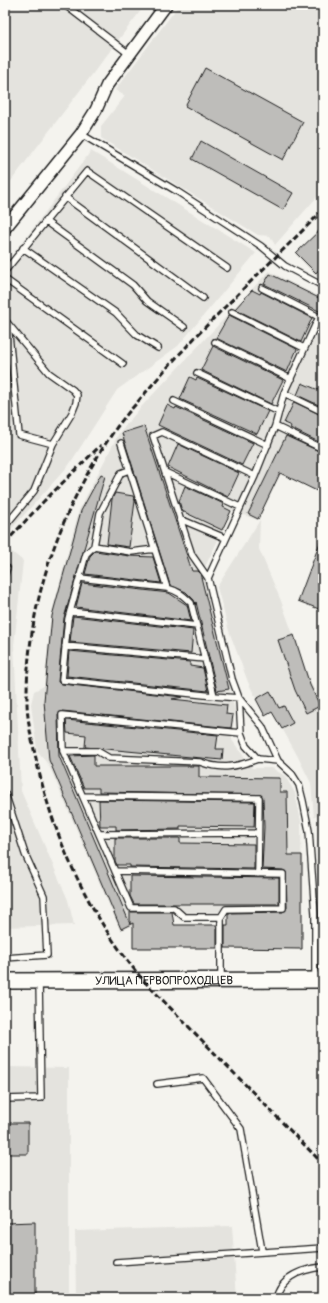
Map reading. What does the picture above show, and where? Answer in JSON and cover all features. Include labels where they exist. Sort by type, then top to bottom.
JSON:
[{"type":"street","points":[[5,228],[81,134],[96,110],[107,85],[166,5]]},
{"type":"street","name":"УЛИЦА ПЕРВОПРОХОДЦЕВ","points":[[5,981],[319,980]]},
{"type":"lane","points":[[65,5],[129,54]]},
{"type":"lane","points":[[81,134],[178,192],[261,246],[285,266],[323,286]]},
{"type":"lane","points":[[5,271],[87,171],[227,268]]},
{"type":"lane","points":[[65,198],[203,298]]},
{"type":"lane","points":[[45,221],[133,285],[147,301],[184,327]]},
{"type":"lane","points":[[23,248],[116,313],[137,335],[158,348]]},
{"type":"lane","points":[[5,279],[123,364]]},
{"type":"lane","points":[[208,578],[225,538],[255,476],[275,426],[284,394],[299,364],[304,348],[319,317],[262,288]]},
{"type":"lane","points":[[232,312],[304,348]]},
{"type":"lane","points":[[6,323],[19,435],[53,444]]},
{"type":"lane","points":[[5,526],[34,491],[53,444],[72,413],[77,395],[73,390],[49,373],[6,323]]},
{"type":"lane","points":[[215,342],[291,379]]},
{"type":"lane","points":[[197,373],[279,412]]},
{"type":"lane","points":[[284,394],[323,412]]},
{"type":"lane","points":[[174,401],[268,445]]},
{"type":"lane","points":[[275,426],[323,449]]},
{"type":"lane","points":[[255,476],[162,432],[153,436],[192,555],[208,578],[232,678],[239,698],[241,733],[246,746],[258,760]]},
{"type":"lane","points":[[121,443],[167,588]]},
{"type":"lane","points":[[129,470],[121,472],[100,513],[94,546],[86,554],[70,611],[62,680],[239,698],[262,726],[278,761],[292,774],[299,785],[309,831],[319,980]]},
{"type":"lane","points":[[165,472],[240,507]]},
{"type":"lane","points":[[180,519],[225,538]]},
{"type":"lane","points":[[94,546],[131,552],[155,548]]},
{"type":"lane","points":[[80,578],[167,588],[176,590],[183,595],[191,603],[214,696]]},
{"type":"lane","points":[[70,611],[197,626]]},
{"type":"lane","points":[[65,646],[205,659]]},
{"type":"lane","points":[[221,917],[184,917],[174,908],[131,908],[63,751],[62,715],[241,733]]},
{"type":"lane","points":[[63,751],[97,751],[109,758],[200,762],[214,766],[237,767],[258,760],[278,761]]},
{"type":"lane","points":[[5,792],[25,854],[44,896],[47,955],[5,958]]},
{"type":"lane","points":[[83,796],[259,798],[258,874]]},
{"type":"lane","points":[[99,834],[258,833]]},
{"type":"lane","points":[[115,871],[283,874],[283,908],[226,909],[221,917],[221,980]]},
{"type":"lane","points":[[5,1099],[41,1098],[39,981]]},
{"type":"lane","points":[[158,1084],[203,1078],[241,1129],[262,1251]]},
{"type":"lane","points":[[116,1262],[323,1248]]},
{"type":"lane","points":[[276,1298],[279,1287],[288,1278],[310,1269],[323,1267]]},
{"type":"shaded area","points":[[5,5],[145,5],[5,189]]},
{"type":"shaded area","points":[[179,5],[323,5],[323,190],[275,245],[270,236],[258,235],[101,138],[101,126],[125,96],[115,90]]},
{"type":"shaded area","points":[[91,151],[256,253],[178,346],[117,390],[69,465],[5,536],[5,266]]},
{"type":"shaded area","points":[[323,226],[323,278],[314,274],[295,254]]},
{"type":"shaded area","points":[[269,271],[323,299],[323,469],[291,453],[258,520],[232,511],[202,573],[235,711],[232,740],[252,768],[272,768],[285,776],[295,793],[301,821],[302,913],[137,913],[137,925],[120,930],[49,766],[37,750],[31,704],[34,691],[44,686],[51,616],[79,510],[119,433],[142,406]]},
{"type":"shaded area","points":[[260,520],[259,549],[281,601],[311,684],[323,706],[323,815],[314,817],[311,783],[273,712],[265,716],[248,682],[229,631],[217,587]]},
{"type":"shaded area","points":[[5,546],[23,561],[14,645],[21,791],[68,900],[74,925],[5,927]]},
{"type":"shaded area","points":[[5,1067],[69,1068],[69,1298],[5,1298]]},
{"type":"shaded area","points":[[232,1226],[237,1298],[76,1298],[75,1231]]},
{"type":"building","points":[[205,68],[303,122],[283,160],[185,106]]},
{"type":"building","points":[[201,141],[293,193],[283,210],[192,159]]},
{"type":"building","points":[[323,227],[323,265],[316,273],[296,253]]},
{"type":"building","points":[[270,274],[323,300],[323,313],[264,284]]},
{"type":"building","points":[[252,290],[260,294],[261,292],[312,318],[301,342],[235,309]]},
{"type":"building","points":[[229,315],[297,349],[287,372],[216,338]]},
{"type":"building","points":[[213,346],[283,380],[271,404],[201,370]]},
{"type":"building","points":[[190,377],[196,380],[197,378],[268,411],[257,434],[180,399]]},
{"type":"building","points":[[302,383],[323,392],[323,407],[297,395]]},
{"type":"building","points":[[294,402],[323,416],[323,444],[290,428],[291,426],[284,423]]},
{"type":"building","points":[[167,405],[175,409],[176,407],[253,443],[242,465],[158,425]]},
{"type":"building","points":[[144,426],[192,571],[198,571],[200,573],[229,689],[217,691],[196,602],[196,605],[194,600],[186,592],[170,585],[122,433]]},
{"type":"building","points":[[286,436],[323,453],[323,494],[280,473],[258,519],[248,514]]},
{"type":"building","points":[[178,444],[239,473],[228,497],[168,467]]},
{"type":"building","points":[[101,474],[105,476],[64,618],[58,682],[62,684],[183,697],[172,699],[227,705],[226,714],[233,715],[231,728],[62,711],[58,715],[59,756],[130,924],[130,912],[172,912],[174,925],[217,925],[217,948],[133,948],[133,923],[121,929],[49,760],[44,701],[52,616],[81,511]]},
{"type":"building","points":[[185,486],[224,504],[223,507],[231,511],[222,530],[182,511],[179,501]]},
{"type":"building","points":[[115,493],[133,496],[135,501],[129,547],[107,544],[112,499]]},
{"type":"building","points":[[322,537],[323,598],[319,609],[298,601]]},
{"type":"building","points":[[95,551],[130,556],[153,557],[161,583],[85,574],[90,556]]},
{"type":"building","points":[[82,583],[169,593],[187,605],[191,621],[76,607]]},
{"type":"building","points":[[73,616],[193,630],[191,653],[70,642]]},
{"type":"building","points":[[294,635],[310,685],[320,706],[306,713],[295,690],[278,640]]},
{"type":"building","points":[[69,651],[190,662],[190,666],[203,668],[208,691],[67,676]]},
{"type":"building","points":[[270,691],[279,708],[284,706],[293,723],[282,729],[272,712],[265,716],[256,699]]},
{"type":"building","points":[[66,720],[218,735],[216,749],[223,749],[222,760],[85,747],[86,735],[67,733]]},
{"type":"building","points":[[94,755],[94,766],[199,766],[199,777],[280,778],[280,792],[287,792],[288,855],[302,855],[302,949],[225,948],[225,925],[228,925],[228,913],[283,912],[287,908],[286,872],[283,870],[262,869],[264,827],[263,798],[261,795],[99,792],[99,788],[84,788],[70,756]]},
{"type":"building","points":[[99,800],[255,802],[254,827],[180,826],[180,829],[116,830],[116,826],[100,826]]},
{"type":"building","points":[[115,838],[180,838],[180,843],[254,844],[254,869],[130,867],[130,865],[117,865],[115,861]]},
{"type":"building","points":[[130,876],[279,878],[279,904],[134,904],[130,896]]},
{"type":"building","points":[[5,1123],[28,1123],[28,1154],[5,1154]]},
{"type":"building","points":[[35,1222],[35,1298],[5,1298],[5,1223]]},
{"type":"railway","points":[[323,210],[214,318],[172,362],[121,421],[93,464],[76,495],[62,528],[49,561],[39,595],[32,630],[28,665],[27,701],[28,721],[32,741],[42,785],[51,815],[75,874],[106,929],[143,980],[323,1164]]},
{"type":"railway","points":[[5,543],[43,502],[101,445]]}]
